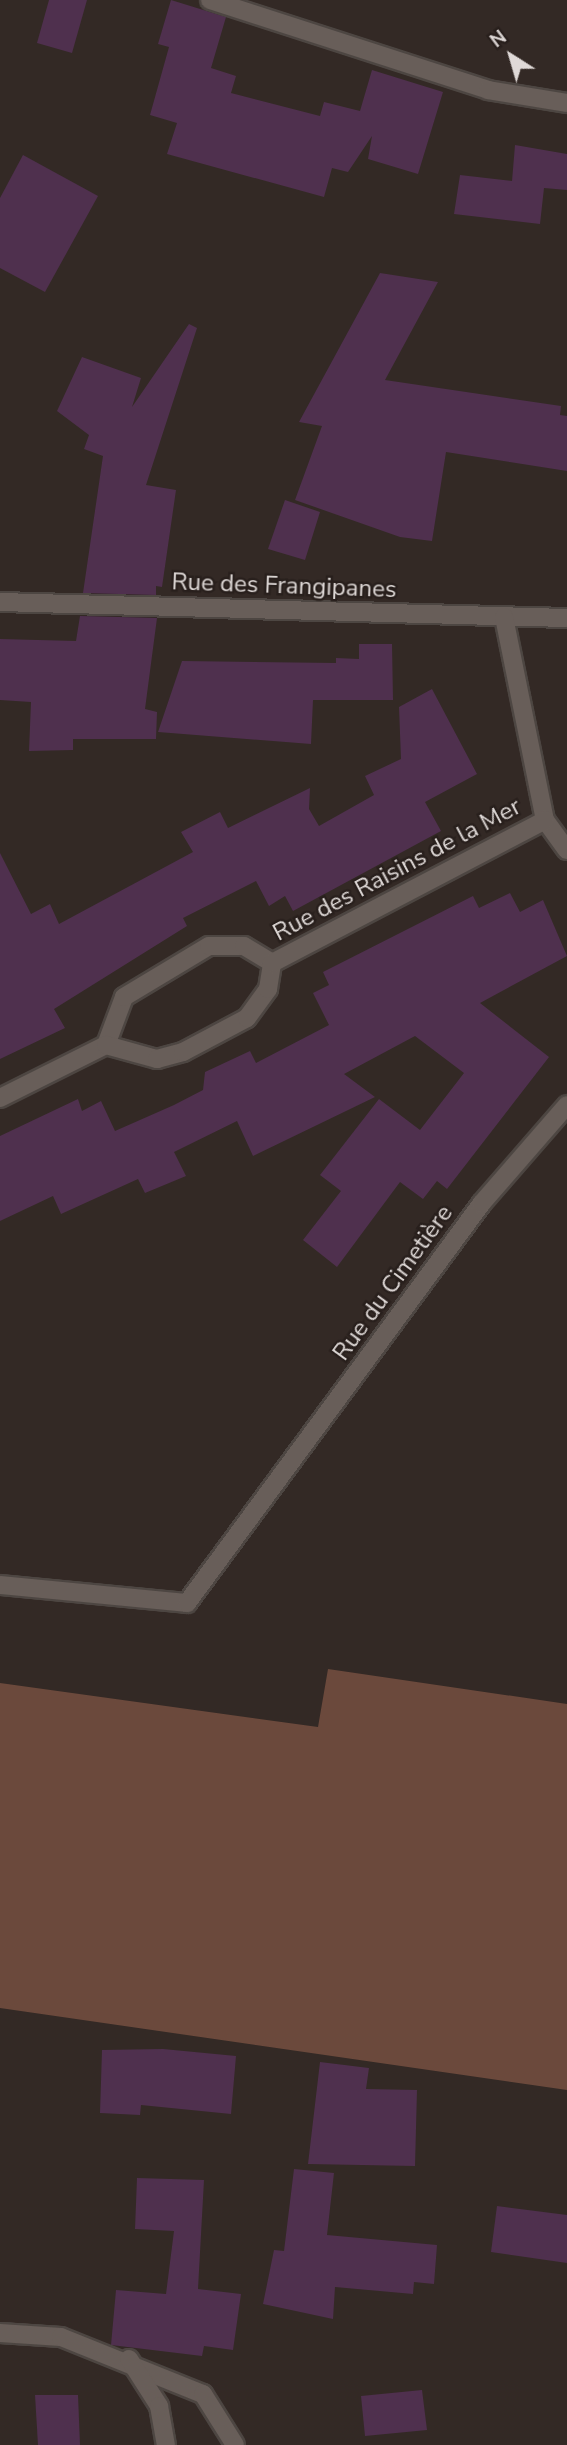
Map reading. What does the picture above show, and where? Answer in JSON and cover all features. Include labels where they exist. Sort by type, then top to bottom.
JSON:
[{"type":"street","points":[[210,0],[488,90],[567,103]]},
{"type":"street","name":"Rue des Frangipanes","points":[[0,602],[567,618]]},
{"type":"street","points":[[504,617],[545,820],[567,850]]},
{"type":"street","name":"Rue des Raisins de la Mer","points":[[272,963],[545,820]]},
{"type":"street","name":"Rue des Raisins de la Mer","points":[[244,946],[272,963],[268,989],[247,1018],[183,1052],[148,1058],[106,1045],[124,997],[209,947],[244,946]]},
{"type":"street","points":[[0,1098],[106,1045]]},
{"type":"street","name":"Rue du Cimetière","points":[[0,1585],[187,1603],[268,1497],[481,1204],[567,1105]]},
{"type":"street","points":[[0,2333],[61,2337],[129,2359],[203,2393],[235,2445]]},
{"type":"street","points":[[129,2359],[159,2406],[166,2445]]},
{"type":"shaded area","points":[[328,1669],[567,1704],[567,2090],[0,2008],[0,1683],[318,1727]]},
{"type":"building","points":[[49,0],[87,0],[72,53],[37,43]]},
{"type":"building","points":[[171,0],[226,17],[211,68],[236,76],[231,93],[320,116],[324,102],[360,111],[372,70],[443,92],[418,174],[368,159],[372,136],[348,172],[332,168],[324,197],[167,154],[177,123],[150,115],[169,47],[158,44]]},
{"type":"building","points":[[515,145],[567,154],[567,190],[544,188],[540,224],[454,214],[460,175],[512,181]]},
{"type":"building","points":[[23,155],[98,196],[45,292],[0,268],[0,198]]},
{"type":"building","points":[[380,273],[438,282],[385,380],[561,406],[560,415],[567,416],[567,471],[446,452],[432,541],[400,537],[295,500],[322,426],[299,422]]},
{"type":"building","points":[[189,324],[197,328],[146,485],[176,490],[162,587],[156,586],[156,595],[83,593],[103,456],[84,449],[89,435],[57,411],[82,357],[141,378],[132,407]]},
{"type":"building","points":[[285,500],[320,512],[305,560],[268,549]]},
{"type":"building","points":[[80,616],[157,618],[145,709],[157,712],[156,739],[73,739],[73,750],[29,751],[31,702],[0,700],[0,639],[76,641]]},
{"type":"building","points":[[359,644],[392,644],[393,700],[313,700],[311,744],[158,732],[182,661],[336,663],[336,658],[359,659]]},
{"type":"building","points":[[432,689],[477,774],[425,802],[441,831],[293,911],[285,896],[269,906],[256,881],[183,918],[187,926],[54,1009],[65,1028],[0,1059],[0,853],[31,914],[50,904],[59,924],[193,852],[181,832],[220,812],[228,828],[310,788],[309,809],[319,826],[374,795],[365,776],[401,759],[399,707]]},
{"type":"building","points":[[510,893],[520,912],[543,900],[567,956],[480,1003],[549,1057],[447,1189],[437,1181],[423,1199],[400,1182],[337,1267],[303,1240],[341,1191],[320,1175],[379,1099],[420,1130],[464,1073],[415,1036],[344,1074],[375,1097],[253,1156],[237,1121],[174,1152],[186,1176],[145,1193],[138,1179],[61,1214],[53,1196],[0,1221],[0,1136],[78,1099],[82,1111],[101,1101],[115,1131],[174,1105],[203,1090],[205,1072],[250,1051],[256,1063],[329,1025],[313,993],[329,985],[323,972],[473,896],[479,908]]},
{"type":"building","points":[[163,2049],[236,2056],[231,2114],[141,2105],[140,2115],[100,2113],[102,2050]]},
{"type":"building","points":[[320,2062],[369,2068],[366,2089],[417,2090],[415,2166],[308,2164]]},
{"type":"building","points":[[294,2169],[334,2173],[327,2235],[437,2245],[434,2284],[414,2282],[413,2294],[335,2287],[333,2319],[263,2304],[274,2250],[284,2251]]},
{"type":"building","points":[[137,2178],[204,2180],[198,2289],[241,2294],[233,2350],[204,2346],[202,2356],[111,2345],[116,2290],[166,2294],[174,2231],[135,2229]]},
{"type":"building","points":[[497,2206],[567,2215],[567,2263],[491,2252]]},
{"type":"building","points":[[422,2390],[427,2430],[365,2436],[361,2396]]},
{"type":"building","points":[[35,2395],[78,2395],[80,2445],[38,2445]]}]
